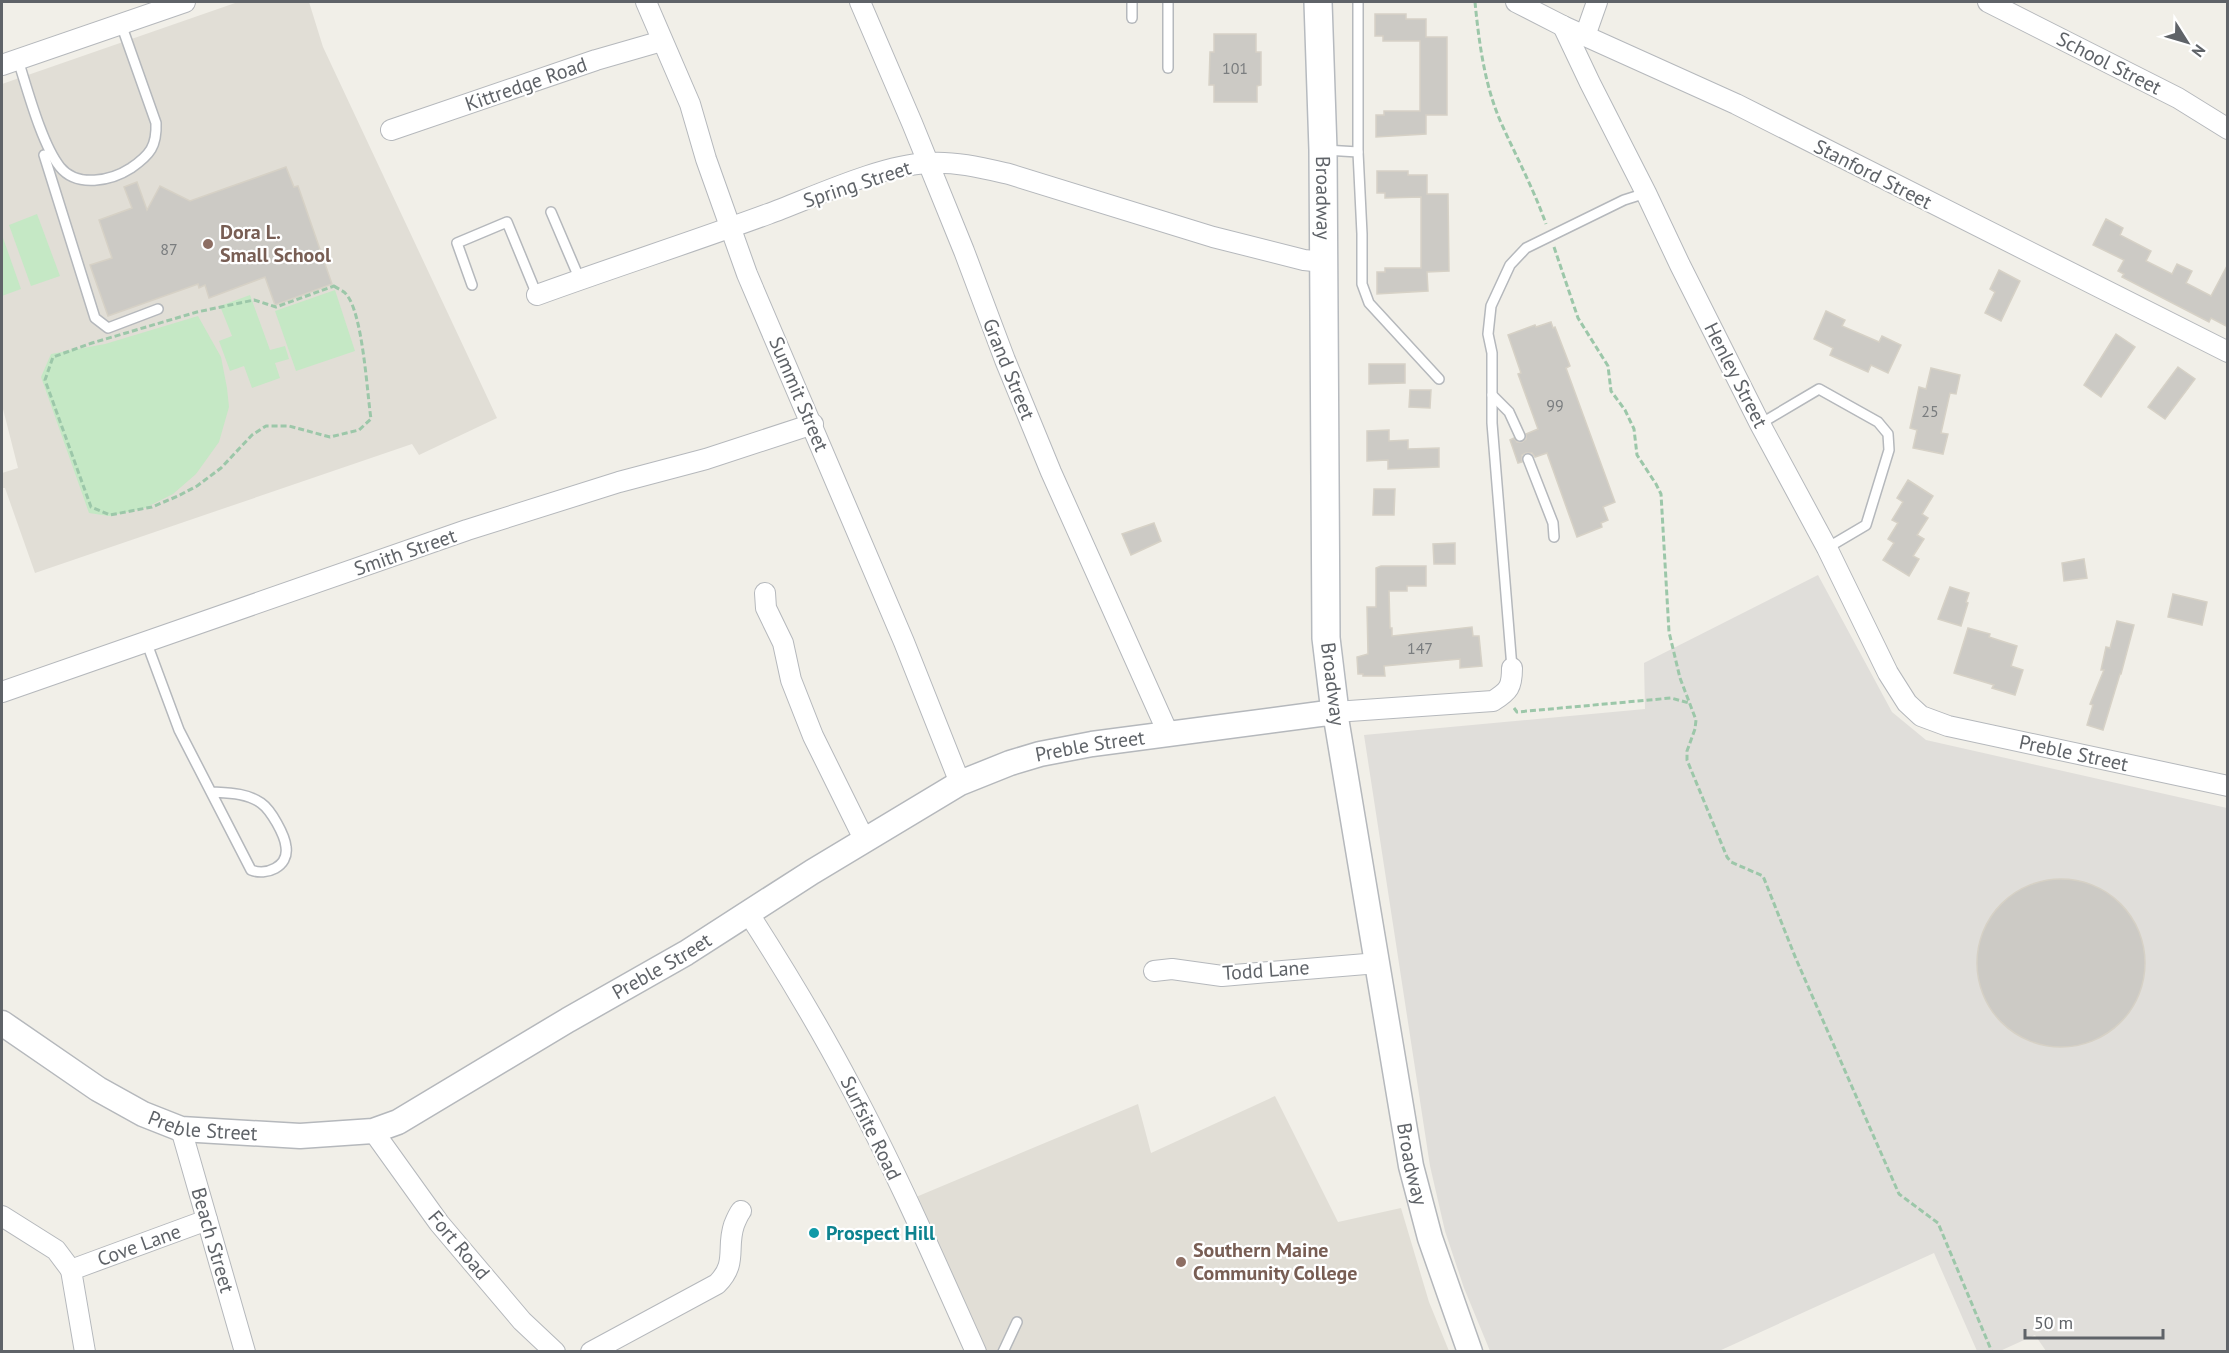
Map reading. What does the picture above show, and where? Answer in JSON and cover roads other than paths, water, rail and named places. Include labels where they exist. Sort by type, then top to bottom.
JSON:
[{"type":"main road","name":"Broadway","points":[[1318,2],[1323,150],[1326,638],[1335,712]]},
{"type":"street","points":[[10,62],[185,2]]},
{"type":"street","name":"Summit Street","points":[[646,2],[690,104],[706,159],[747,274],[813,424],[960,783]]},
{"type":"street","name":"Grand Street","points":[[860,2],[964,251],[1051,472],[1168,733]]},
{"type":"street","name":"Stanford Street","points":[[1516,2],[1563,26],[1736,105],[2228,352]]},
{"type":"street","points":[[1585,36],[1597,2]]},
{"type":"street","name":"School Street","points":[[1988,2],[2168,93],[2228,129]]},
{"type":"street","name":"Henley Street","points":[[1563,26],[1680,265],[1760,424],[1827,548],[1888,673],[1907,703],[1922,716]]},
{"type":"street","name":"Kittredge Road","points":[[391,130],[596,60],[662,41]]},
{"type":"street","name":"Spring Street","points":[[537,295],[890,170],[928,163],[978,167],[1009,174],[1213,237],[1304,260],[1323,262]]},
{"type":"street","name":"Smith Street","points":[[2,692],[467,530],[619,482],[706,459],[813,424]]},
{"type":"street","points":[[765,593],[766,608],[783,643],[791,680],[813,736],[865,841]]},
{"type":"street","points":[[1335,712],[1493,700],[1504,694],[1512,685],[1512,668]]},
{"type":"street","name":"Preble Street","points":[[2,1023],[98,1089],[143,1114],[181,1129],[300,1136],[373,1131],[415,1113],[568,1020],[686,953],[812,872],[960,783],[1040,754],[1168,733],[1258,724],[1335,712]]},
{"type":"street","name":"Broadway","points":[[1335,712],[1416,1190],[1430,1238],[1470,1352]]},
{"type":"street","name":"Preble Street","points":[[1922,716],[1948,726],[2228,786]]},
{"type":"street","name":"Surfsite Road","points":[[749,914],[812,1016],[852,1088],[976,1352]]},
{"type":"street","name":"Todd Lane","points":[[1154,970],[1172,969],[1222,976],[1378,963]]},
{"type":"street","name":"Beach Street","points":[[181,1129],[245,1352]]},
{"type":"street","name":"Fort Road","points":[[373,1131],[439,1222],[522,1321],[555,1352]]},
{"type":"street","points":[[591,1352],[717,1284],[726,1275],[731,1261],[734,1226],[741,1211]]},
{"type":"street","name":"Cove Lane","points":[[2,1216],[56,1251],[71,1270],[85,1352]]},
{"type":"street","name":"Cove Lane","points":[[71,1270],[207,1220]]},
{"type":"lane","points":[[1132,2],[1132,18]]},
{"type":"lane","points":[[1168,2],[1168,68]]},
{"type":"lane","points":[[1358,2],[1358,152],[1362,285],[1369,303],[1439,379]]},
{"type":"lane","points":[[10,62],[51,153],[61,168],[79,180],[101,180],[125,172],[152,150],[157,130],[121,24]]},
{"type":"lane","points":[[1323,150],[1358,152]]},
{"type":"lane","points":[[44,155],[95,318],[108,328],[158,309]]},
{"type":"lane","points":[[1512,668],[1492,423],[1492,353],[1488,334],[1491,306],[1510,265],[1526,248],[1624,200],[1646,193]]},
{"type":"lane","points":[[551,212],[580,280]]},
{"type":"lane","points":[[472,285],[457,243],[507,222],[537,295]]},
{"type":"lane","points":[[1760,424],[1819,389],[1878,422],[1888,434],[1889,450],[1866,525],[1827,548]]},
{"type":"lane","points":[[1492,395],[1509,412],[1520,436]]},
{"type":"lane","points":[[1528,459],[1553,524],[1554,537]]},
{"type":"lane","points":[[146,641],[179,730],[251,870],[268,873],[279,866],[284,859],[286,848],[271,812],[262,803],[241,794],[212,792]]},
{"type":"lane","points":[[1003,1352],[1017,1322]]},
{"type":"place","name":"Dora L. Small School","points":[[208,244]]},
{"type":"place","name":"Prospect Hill","points":[[814,1233]]},
{"type":"place","name":"Southern Maine Community College","points":[[1181,1262]]}]
